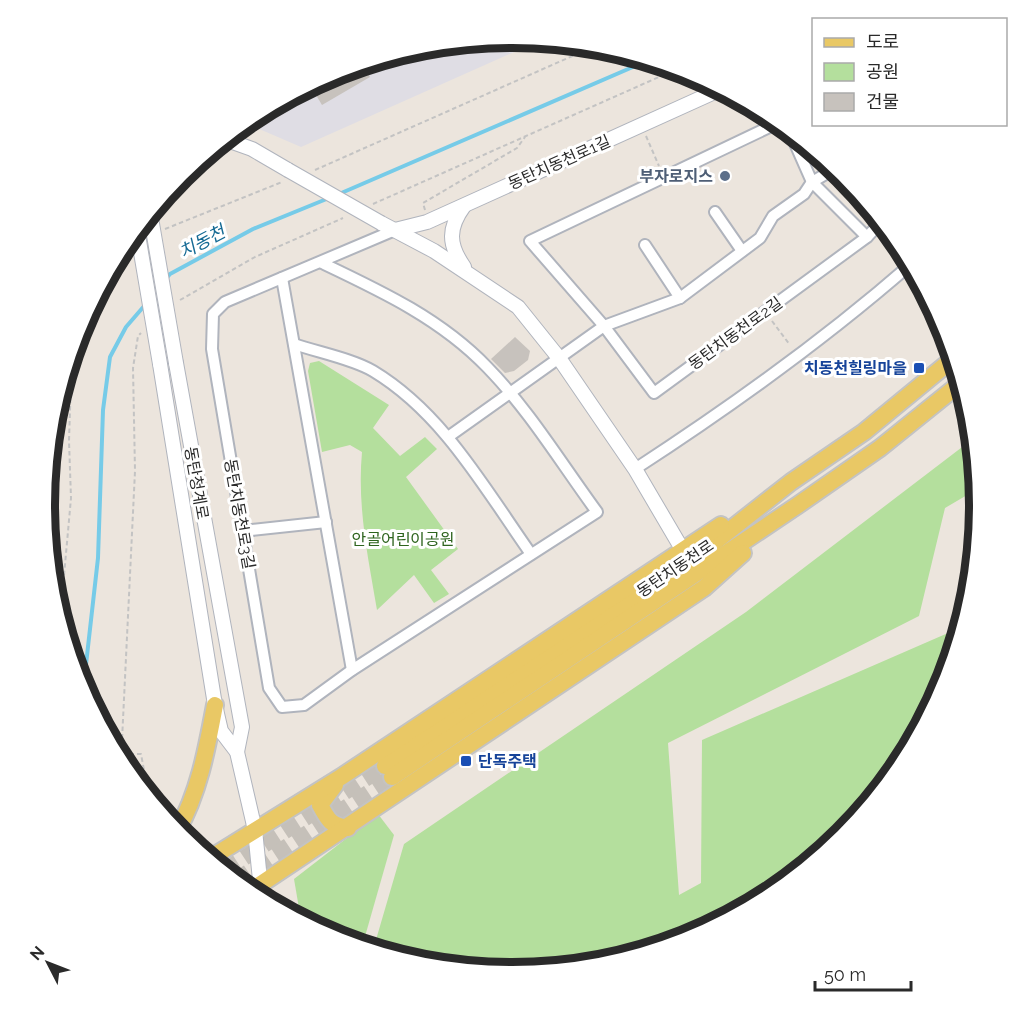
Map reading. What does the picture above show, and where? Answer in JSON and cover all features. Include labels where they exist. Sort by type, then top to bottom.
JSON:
[{"type":"main road","name":"동탄치동천로","points":[[947,363],[864,432],[791,482],[702,552],[388,771],[798,505],[880,448],[954,388]]},
{"type":"main road","points":[[217,854],[341,777],[682,549],[791,482]]},
{"type":"main road","points":[[262,889],[550,689],[704,588],[798,505]]},
{"type":"main road","points":[[182,822],[206,753],[215,705]]},
{"type":"main road","points":[[341,777],[320,805],[335,826],[348,828]]},
{"type":"street","name":"동탄치동천로1길","points":[[395,230],[427,222],[711,93]]},
{"type":"street","name":"동탄치동천로2길","points":[[770,127],[530,240],[604,326],[654,393],[867,237],[876,228]]},
{"type":"street","points":[[234,143],[252,149],[288,175],[395,230],[469,273],[518,307],[559,358],[635,469],[682,549]]},
{"type":"street","points":[[797,148],[812,182],[867,237]]},
{"type":"street","points":[[448,436],[604,326],[680,298],[760,238],[773,216],[804,194],[812,182],[827,173]]},
{"type":"street","points":[[465,204],[453,221],[452,241],[455,255],[469,273]]},
{"type":"street","points":[[715,212],[742,251]]},
{"type":"street","name":"동탄청계로","points":[[152,224],[242,727],[237,752],[255,830],[256,884]]},
{"type":"street","name":"동탄치동천로3길","points":[[322,263],[401,301],[434,323],[485,365],[510,393],[597,512],[352,670],[304,705],[282,707],[269,688],[212,349],[213,314],[225,302],[322,263],[395,230]]},
{"type":"street","name":"동탄청계로","points":[[139,242],[215,705],[221,731],[237,752]]},
{"type":"street","points":[[645,245],[680,298]]},
{"type":"street","points":[[635,469],[728,409],[799,358],[905,270]]},
{"type":"street","points":[[282,278],[352,670]]},
{"type":"street","points":[[294,344],[372,370],[407,397],[448,436],[531,554]]},
{"type":"street","points":[[243,531],[326,522]]},
{"type":"path","points":[[310,172],[579,53]]},
{"type":"path","points":[[641,125],[664,177]]},
{"type":"path","points":[[427,222],[423,203],[517,148],[526,136]]},
{"type":"path","points":[[164,230],[288,175]]},
{"type":"path","points":[[765,312],[799,358]]},
{"type":"path","points":[[63,587],[70,498],[71,386]]},
{"type":"path","points":[[128,754],[141,754],[145,778]]},
{"type":"shaded area","points":[[522,48],[301,147],[255,127],[310,95],[365,72],[453,52]]},
{"type":"green space","name":"안골어린이공원","points":[[319,361],[389,405],[373,428],[400,456],[425,437],[437,449],[406,477],[458,549],[431,570],[449,594],[434,603],[414,575],[377,610],[362,512],[362,452],[350,445],[322,452],[308,371],[310,363]]},
{"type":"green space","points":[[966,444],[970,494],[945,508],[919,616],[668,743],[679,895],[701,883],[702,740],[948,633],[964,576],[946,653],[923,708],[909,734],[893,760],[856,807],[814,849],[767,886],[715,916],[660,939],[602,954],[542,962],[483,962],[423,954],[375,942],[404,844],[746,612]]},
{"type":"green space","points":[[378,814],[394,835],[364,939],[299,910],[294,879]]},
{"type":"building","points":[[367,71],[370,77],[322,105],[315,93]]},
{"type":"building","points":[[515,337],[530,351],[528,360],[514,371],[505,373],[491,359]]},
{"type":"waterway","name":"치동천","points":[[339,194],[636,65]]},
{"type":"waterway","name":"치동천","points":[[165,280],[170,274],[253,229],[329,198]]},
{"type":"waterway","name":"치동천","points":[[85,669],[98,558],[103,410],[110,357],[126,327],[145,305]]},
{"type":"tunnel","points":[[232,866],[385,766]]},
{"type":"tunnel","points":[[244,875],[392,777]]},
{"type":"place","name":"부자로지스","points":[[725,176]]},
{"type":"place","name":"치동천힐링마을","points":[[919,368]]},
{"type":"place","name":"단독주택","points":[[466,761]]}]
